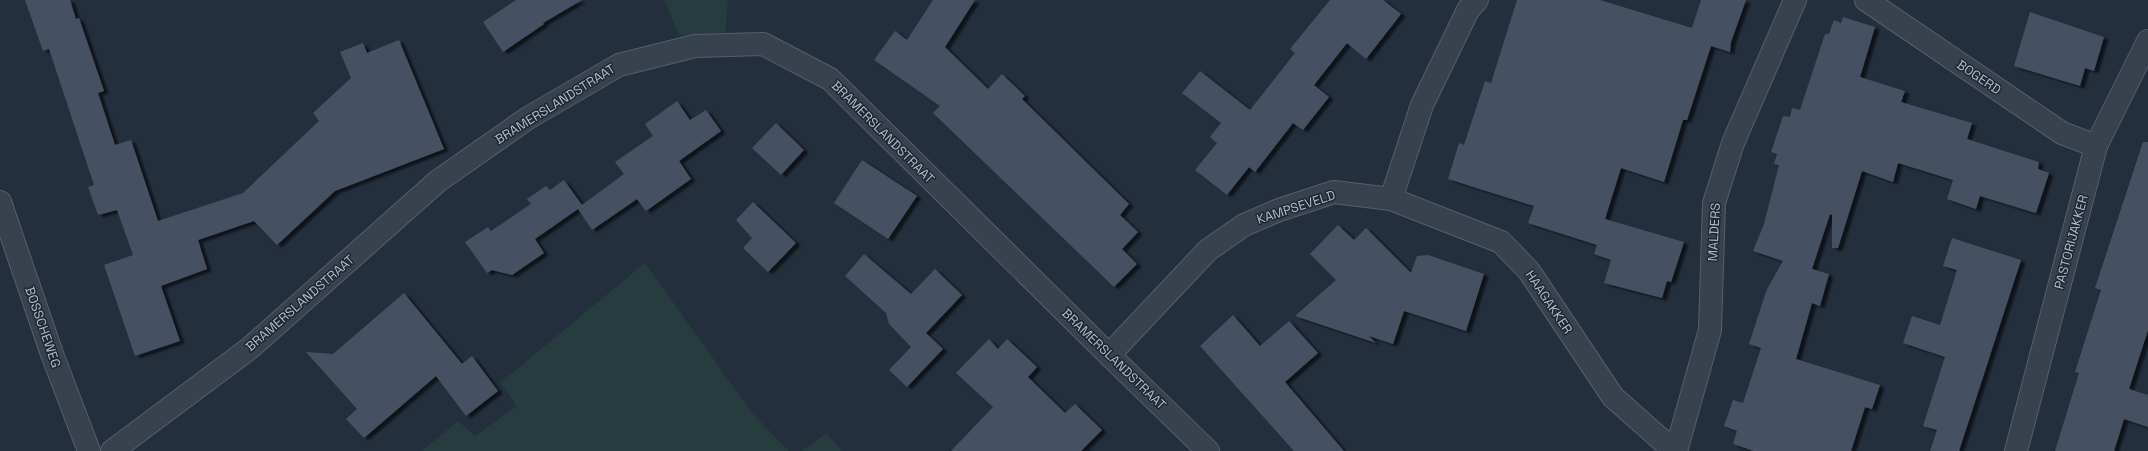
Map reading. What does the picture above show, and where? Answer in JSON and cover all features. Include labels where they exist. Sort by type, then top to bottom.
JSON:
[{"type":"street","points":[[1391,199],[1422,105],[1468,10],[1477,0]]},
{"type":"street","name":"MALDERS","points":[[1675,451],[1710,330],[1714,203],[1733,143],[1795,0]]},
{"type":"street","name":"BOGERD","points":[[1866,0],[2062,133],[2096,146]]},
{"type":"street","name":"PASTORIJAKKER","points":[[2016,451],[2096,146],[2148,41]]},
{"type":"street","name":"BRAMERSLANDSTRAAT","points":[[112,451],[250,348],[438,181],[528,118],[619,65],[695,46],[763,44],[830,78],[1109,355],[1208,451]]},
{"type":"street","name":"KAMPSEVELD","points":[[1109,355],[1208,250],[1244,225],[1279,210],[1334,192],[1391,199]]},
{"type":"street","name":"HAAGAKKER","points":[[1391,199],[1501,242],[1529,271],[1613,398],[1675,451]]},
{"type":"street","name":"BOSSCHEWEG","points":[[0,202],[52,354],[89,451]]},
{"type":"green space","points":[[664,0],[728,0],[725,34],[679,35]]},
{"type":"green space","points":[[645,263],[752,413],[789,451],[422,451],[458,421],[475,436],[517,406],[500,383]]},
{"type":"green space","points":[[827,433],[841,451],[801,451]]},
{"type":"building","points":[[25,0],[70,0],[76,19],[79,18],[104,91],[98,93],[115,145],[131,140],[158,221],[243,193],[319,121],[313,113],[351,78],[340,52],[363,43],[367,53],[399,40],[444,149],[335,191],[277,245],[254,221],[198,240],[207,269],[161,286],[180,341],[135,356],[104,265],[133,255],[117,210],[98,215],[88,187],[94,185],[49,49],[43,51]]},
{"type":"building","points":[[516,0],[582,0],[543,23],[544,24],[503,52],[483,22]]},
{"type":"building","points":[[933,0],[975,0],[945,47],[988,89],[1002,74],[1025,96],[1022,99],[1129,204],[1120,215],[1138,232],[1122,249],[1137,264],[1114,287],[933,113],[940,106],[874,60],[895,31],[907,40]]},
{"type":"building","points":[[1330,0],[1383,0],[1401,14],[1366,59],[1347,43],[1314,85],[1329,97],[1303,130],[1293,123],[1255,172],[1249,167],[1227,195],[1195,170],[1217,143],[1210,137],[1221,123],[1182,93],[1200,71],[1250,110],[1295,53],[1290,49]]},
{"type":"building","points":[[1517,0],[1600,0],[1692,28],[1701,0],[1746,0],[1731,42],[1730,52],[1711,46],[1687,120],[1683,120],[1664,182],[1621,168],[1605,219],[1684,242],[1671,282],[1667,281],[1662,298],[1604,283],[1611,260],[1594,254],[1597,245],[1528,223],[1534,206],[1448,179],[1459,143],[1464,145],[1485,81],[1491,83]]},
{"type":"building","points":[[2030,12],[2104,37],[2094,71],[2085,68],[2080,86],[2014,66]]},
{"type":"building","points":[[1843,17],[1875,27],[1860,77],[1905,91],[1901,102],[1972,123],[1967,139],[2039,162],[2038,169],[2049,173],[2036,213],[1980,196],[1976,209],[1947,199],[1953,180],[1898,163],[1893,182],[1862,171],[1838,248],[1832,248],[1832,215],[1830,214],[1812,269],[1829,274],[1820,306],[1812,303],[1796,359],[1880,385],[1872,409],[1865,407],[1851,451],[1754,451],[1733,444],[1737,431],[1724,426],[1733,400],[1743,403],[1761,348],[1749,344],[1767,289],[1783,261],[1753,251],[1764,224],[1779,165],[1774,164],[1777,154],[1771,152],[1783,116],[1790,117],[1792,108],[1800,110],[1825,34],[1829,34],[1834,20],[1841,23]]},
{"type":"building","points":[[677,101],[690,120],[706,110],[721,131],[679,161],[691,179],[646,211],[637,199],[592,230],[578,209],[535,239],[544,253],[512,275],[492,270],[487,273],[465,242],[488,227],[491,231],[531,204],[527,199],[546,186],[550,190],[564,180],[582,205],[624,174],[615,162],[653,136],[645,124]]},
{"type":"building","points":[[776,123],[804,150],[781,175],[752,148]]},
{"type":"building","points":[[2143,142],[2148,142],[2148,330],[2129,389],[2148,395],[2148,427],[2124,419],[2114,451],[2055,451],[2079,373],[2075,372],[2101,290],[2095,288]]},
{"type":"building","points":[[862,160],[917,196],[888,239],[834,203]]},
{"type":"building","points":[[753,202],[796,243],[768,272],[743,248],[752,238],[736,220]]},
{"type":"building","points":[[1338,225],[1354,240],[1366,228],[1411,273],[1417,256],[1428,255],[1484,274],[1466,331],[1404,311],[1393,344],[1369,336],[1376,343],[1295,316],[1336,280],[1310,254]]},
{"type":"building","points":[[1952,238],[2021,260],[1959,451],[1930,451],[1937,430],[1923,426],[1945,357],[1903,343],[1912,316],[1940,325],[1957,270],[1943,266]]},
{"type":"building","points":[[864,254],[911,294],[935,269],[962,295],[926,333],[943,349],[907,387],[889,370],[911,347],[889,324],[886,313],[845,276]]},
{"type":"building","points":[[404,293],[462,364],[472,356],[498,391],[466,416],[436,376],[364,438],[346,419],[357,409],[306,352],[333,354]]},
{"type":"building","points":[[1233,315],[1260,346],[1289,321],[1318,353],[1285,382],[1344,451],[1294,451],[1200,346]]},
{"type":"building","points":[[989,339],[998,349],[1007,339],[1037,367],[1028,377],[1065,413],[1075,404],[1102,430],[1081,451],[951,451],[993,407],[956,373]]}]
